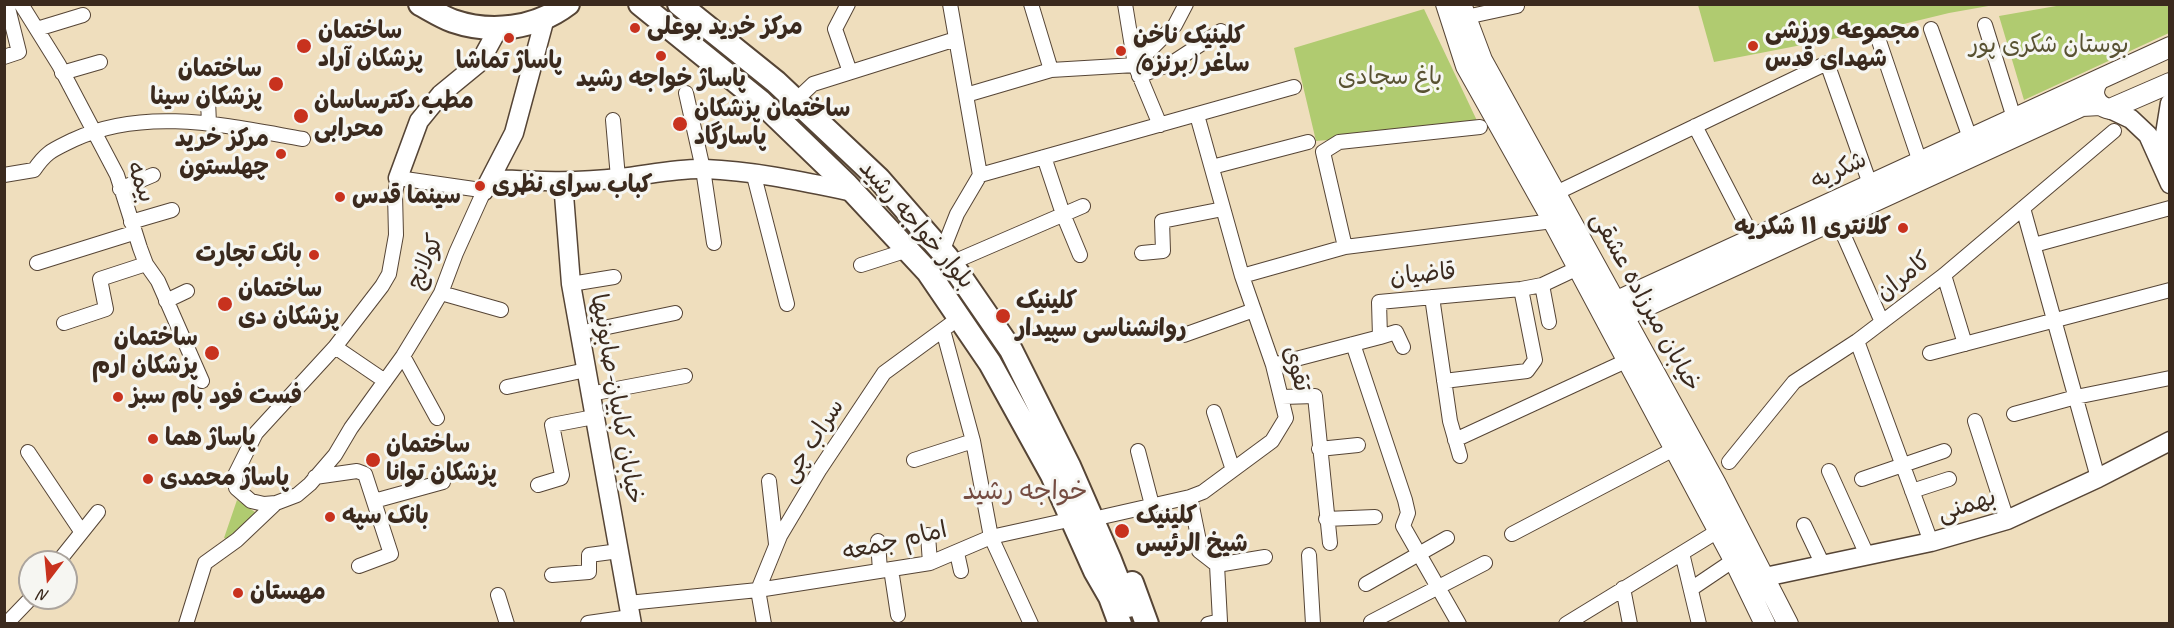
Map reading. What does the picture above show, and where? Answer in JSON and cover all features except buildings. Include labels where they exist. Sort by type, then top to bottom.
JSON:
[{"type":"main road","points":[[420,4],[451,20],[474,27],[498,28],[522,26],[544,18],[568,4]]},
{"type":"main road","name":"بلوار خواجه رشید","points":[[640,4],[760,101],[854,192],[927,272],[951,324],[990,363],[1052,475],[1083,519]]},
{"type":"main road","name":"بلوار خواجه رشید","points":[[679,4],[796,100],[879,179],[947,257],[1011,350],[1069,466],[1083,519],[1116,594]]},
{"type":"main road","name":"خیابان میرزاده عشقی","points":[[1446,4],[1466,66],[1578,268],[1611,312],[1626,361],[1734,560],[1765,624]]},
{"type":"main road","name":"خیابان میرزاده عشقی","points":[[1464,11],[1482,60],[1556,193],[1611,312],[1765,577],[1788,624]]},
{"type":"main road","points":[[704,55],[719,36]]},
{"type":"main road","name":"شکریه","points":[[1611,312],[1754,238],[2100,79],[2165,52]]},
{"type":"main road","points":[[2100,79],[2094,87],[2094,97],[2105,107]]},
{"type":"main road","name":"شکریه","points":[[1611,312],[1836,218],[2082,106],[2105,107],[2169,83]]},
{"type":"main road","points":[[1104,624],[1094,596],[1103,566],[1133,583],[1147,624]]},
{"type":"main road","points":[[1116,594],[1120,624]]},
{"type":"main road","points":[[1116,594],[1136,624]]},
{"type":"street","points":[[4,57],[19,52],[7,4]]},
{"type":"street","name":"بیمه","points":[[21,4],[63,73],[117,175],[132,228],[146,264],[158,280],[202,381]]},
{"type":"street","points":[[848,4],[835,29],[850,72]]},
{"type":"street","points":[[947,257],[957,214],[980,175],[950,4]]},
{"type":"street","points":[[1030,4],[1051,70]]},
{"type":"street","points":[[1125,4],[1137,71],[1160,125]]},
{"type":"street","points":[[1137,71],[1175,25],[1186,4]]},
{"type":"street","points":[[1464,11],[1517,6]]},
{"type":"street","points":[[37,29],[83,15]]},
{"type":"street","name":"کولانج","points":[[276,503],[297,495],[310,484],[335,455],[366,406],[403,356],[441,293],[483,187],[514,133],[544,18]]},
{"type":"street","points":[[1985,25],[2014,118]]},
{"type":"street","points":[[276,503],[264,504],[250,501],[236,488],[235,475],[256,433],[335,347],[382,286],[389,274],[396,235],[395,194],[398,178],[419,121],[441,94],[480,62],[498,28]]},
{"type":"street","points":[[1930,29],[1970,138]]},
{"type":"street","points":[[966,95],[1051,70],[1137,71],[1172,63],[1221,31]]},
{"type":"street","points":[[796,100],[813,84],[956,39]]},
{"type":"street","points":[[1879,41],[1920,162]]},
{"type":"street","points":[[63,73],[100,62]]},
{"type":"street","points":[[1556,193],[1827,63],[1870,184]]},
{"type":"street","points":[[980,175],[1294,87]]},
{"type":"street","points":[[686,93],[703,169],[714,243]]},
{"type":"street","points":[[208,100],[209,124]]},
{"type":"street","points":[[2169,103],[2165,134],[2169,166]]},
{"type":"street","points":[[2105,107],[2131,119],[2148,135],[2169,184]]},
{"type":"street","name":"تقوی","points":[[1083,519],[1190,497],[1203,492],[1272,441],[1286,418],[1273,365],[1242,276],[1197,115]]},
{"type":"street","points":[[613,120],[618,178]]},
{"type":"street","points":[[4,176],[34,170],[45,154],[93,131],[132,123],[169,121],[209,124],[303,139]]},
{"type":"street","points":[[1695,126],[1754,238]]},
{"type":"street","points":[[1345,247],[1323,152],[1339,142],[1480,127]]},
{"type":"street","name":"کامران","points":[[1729,462],[1794,382],[1857,341],[1944,275],[2114,131]]},
{"type":"street","points":[[1212,167],[1308,142]]},
{"type":"street","points":[[1044,157],[1080,255]]},
{"type":"street","points":[[398,178],[483,187],[618,178],[665,171],[703,169],[753,172],[854,192]]},
{"type":"street","points":[[753,172],[787,304]]},
{"type":"street","points":[[120,189],[153,175]]},
{"type":"street","name":"خیابان کبابیان-صابونیها","points":[[563,182],[571,284],[630,615]]},
{"type":"street","points":[[947,257],[1083,206]]},
{"type":"street","points":[[2023,208],[2098,478]]},
{"type":"street","points":[[2034,245],[2169,208]]},
{"type":"street","points":[[1142,253],[1163,251],[1162,221],[1223,209]]},
{"type":"street","points":[[37,263],[132,228],[172,210]]},
{"type":"street","points":[[1836,218],[1882,322]]},
{"type":"street","points":[[1242,276],[1345,247],[1553,221]]},
{"type":"street","points":[[861,265],[908,250]]},
{"type":"street","points":[[64,323],[106,309],[100,279],[146,264]]},
{"type":"street","name":"قاضیان","points":[[1380,337],[1379,302],[1521,289],[1542,285],[1578,268]]},
{"type":"street","points":[[1944,275],[1965,344]]},
{"type":"street","points":[[571,284],[614,277]]},
{"type":"street","points":[[1542,285],[1549,322]]},
{"type":"street","points":[[1444,381],[1527,370],[1535,360],[1521,289]]},
{"type":"street","points":[[1930,353],[2169,290]]},
{"type":"street","points":[[166,301],[187,291]]},
{"type":"street","points":[[441,293],[501,310]]},
{"type":"street","points":[[1432,297],[1450,421],[1460,456]]},
{"type":"street","points":[[1184,335],[1254,310]]},
{"type":"street","points":[[579,333],[675,313]]},
{"type":"street","points":[[951,324],[992,537],[1031,624]]},
{"type":"street","name":"سراب چی","points":[[758,590],[776,546],[820,469],[884,373],[951,324]]},
{"type":"street","points":[[1273,365],[1396,332],[1403,347]]},
{"type":"street","points":[[1857,341],[1931,542]]},
{"type":"street","points":[[1353,344],[1405,500],[1408,513],[1403,526],[1418,556],[1459,624]]},
{"type":"street","points":[[335,347],[385,381]]},
{"type":"street","points":[[403,356],[438,418]]},
{"type":"street","points":[[1455,440],[1626,361]]},
{"type":"street","points":[[507,387],[586,370]]},
{"type":"street","points":[[590,394],[685,376]]},
{"type":"street","points":[[2014,414],[2076,397],[2169,378]]},
{"type":"street","points":[[1282,397],[1315,396],[1330,543]]},
{"type":"street","points":[[1214,412],[1233,470]]},
{"type":"street","points":[[538,485],[561,478],[562,475],[552,425],[594,417]]},
{"type":"street","points":[[1975,421],[2007,520]]},
{"type":"street","points":[[914,460],[973,441]]},
{"type":"street","name":"بهمنی","points":[[1765,577],[1931,542],[2007,520],[2098,478],[2169,441]]},
{"type":"street","points":[[1319,449],[1358,445]]},
{"type":"street","points":[[1512,534],[1674,449]]},
{"type":"street","points":[[1138,451],[1152,505]]},
{"type":"street","points":[[1862,479],[1944,451]]},
{"type":"street","points":[[28,452],[81,531]]},
{"type":"street","points":[[315,477],[361,471],[368,481],[391,554],[359,566]]},
{"type":"street","points":[[1829,471],[1867,555]]},
{"type":"street","points":[[1912,491],[1949,479]]},
{"type":"street","points":[[769,480],[776,546]]},
{"type":"street","points":[[374,501],[443,482]]},
{"type":"street","points":[[1190,497],[1199,551],[1217,565],[1264,558]]},
{"type":"street","points":[[186,624],[205,563],[237,540],[276,503]]},
{"type":"street","points":[[67,550],[98,512]]},
{"type":"street","points":[[1326,519],[1374,518]]},
{"type":"street","name":"امام جمعه","points":[[588,623],[758,590],[930,563],[992,537],[1083,519]]},
{"type":"street","points":[[1803,525],[1823,565]]},
{"type":"street","points":[[1566,624],[1718,531]]},
{"type":"street","points":[[928,535],[930,563]]},
{"type":"street","points":[[1366,585],[1447,538]]},
{"type":"street","points":[[878,541],[898,615]]},
{"type":"street","points":[[552,575],[589,573],[589,555],[619,551]]},
{"type":"street","points":[[957,553],[961,571]]},
{"type":"street","points":[[1682,553],[1699,624]]},
{"type":"street","points":[[1309,555],[1313,624]]},
{"type":"street","points":[[1691,589],[1734,560]]},
{"type":"street","points":[[1371,622],[1485,563]]},
{"type":"street","points":[[1208,624],[1220,621],[1217,565]]},
{"type":"street","points":[[1623,588],[1630,624]]},
{"type":"street","points":[[758,590],[764,624]]},
{"type":"street","points":[[498,595],[507,624]]},
{"type":"street","points":[[6,624],[19,610]]},
{"type":"green space","name":"مجموعه ورزشی شهدای قدس","points":[[1698,4],[1994,5],[1714,62]]},
{"type":"green space","name":"بوستان شکری پور","points":[[2062,5],[2169,5],[2169,33],[2024,100],[1999,16]]},
{"type":"green space","name":"باغ سجادی","points":[[1424,9],[1480,127],[1316,141],[1294,48]]},
{"type":"green space","points":[[237,500],[258,514],[226,539],[224,538]]},
{"type":"place","name":"مرکز خرید بوعلی","points":[[635,28]]},
{"type":"place","name":"پاساژ تماشا","points":[[509,38]]},
{"type":"place","name":"ساختمان پزشکان آراد","points":[[304,46]]},
{"type":"place","name":"مجموعه ورزشی شهدای قدس","points":[[1753,46]]},
{"type":"place","name":"کلینیک ناخن ساغر (برنزه)","points":[[1121,51]]},
{"type":"place","name":"پاساژ خواجه رشید","points":[[661,56]]},
{"type":"place","name":"ساختمان پزشکان سینا","points":[[276,84]]},
{"type":"place","name":"مطب دکترساسان محرابی","points":[[301,116]]},
{"type":"place","name":"ساختمان پزشکان پاسارگاد","points":[[680,124]]},
{"type":"place","name":"مرکز خرید چهلستون","points":[[281,154]]},
{"type":"place","name":"کباب سرای نظری","points":[[480,186]]},
{"type":"place","name":"سینما قدس","points":[[340,197]]},
{"type":"place","name":"کلانتری ۱۱ شکریه","points":[[1903,228]]},
{"type":"place","name":"بانک تجارت","points":[[314,255]]},
{"type":"place","name":"ساختمان پزشکان دی","points":[[225,304]]},
{"type":"place","name":"کلینیک روانشناسی سپیدار","points":[[1003,316]]},
{"type":"place","name":"ساختمان پزشکان ارم","points":[[212,353]]},
{"type":"place","name":"فست فود بام سبز","points":[[118,397]]},
{"type":"place","name":"پاساژ هما","points":[[153,439]]},
{"type":"place","name":"ساختمان پزشکان توانا","points":[[373,460]]},
{"type":"place","name":"پاساژ محمدی","points":[[148,479]]},
{"type":"place","name":"بانک سپه","points":[[330,517]]},
{"type":"place","name":"کلینیک شیخ الرئیس","points":[[1122,531]]},
{"type":"place","name":"مهستان","points":[[238,593]]},
{"type":"district","name":"خواجه رشید","points":[[1025,492]]}]
